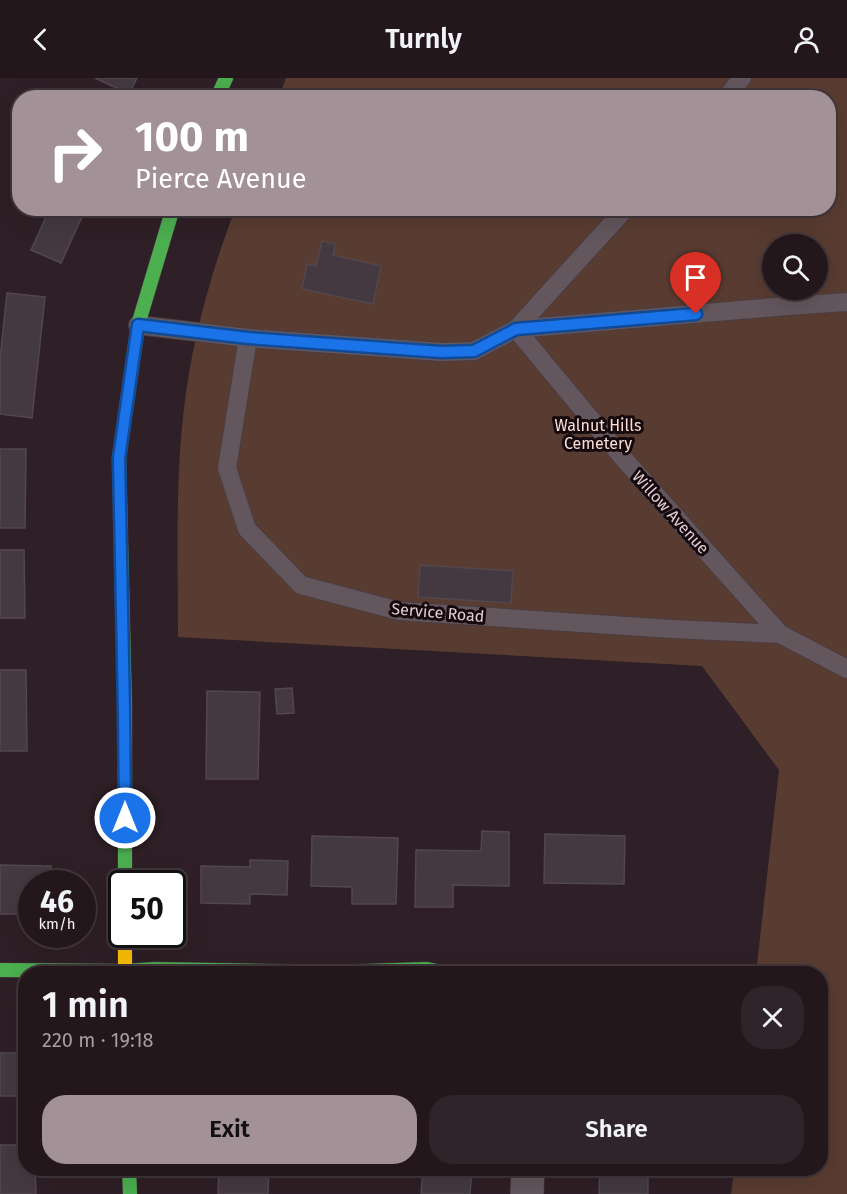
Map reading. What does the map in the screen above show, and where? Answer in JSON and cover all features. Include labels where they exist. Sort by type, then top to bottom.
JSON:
[{"type":"main road","points":[[125,870],[119,458],[138,325],[171,216]]},
{"type":"main road","points":[[125,948],[125,966]]},
{"type":"main road","points":[[0,970],[18,970]]},
{"type":"main road","points":[[129,1176],[130,1194]]},
{"type":"street","points":[[527,1194],[528,1176]]},
{"type":"lane","points":[[732,90],[742,78]]},
{"type":"lane","points":[[138,325],[248,338],[441,352],[474,351],[516,329],[619,216]]},
{"type":"lane","points":[[516,329],[847,302]]},
{"type":"lane","name":"Willow Avenue","points":[[516,329],[623,458],[780,634],[847,669]]},
{"type":"lane","name":"Service Road","points":[[248,338],[227,468],[247,529],[301,585],[399,611],[780,634]]},
{"type":"green space","name":"Walnut Hills Cemetery","points":[[286,78],[847,78],[847,1194],[731,1194],[733,1176],[828,1176],[828,966],[757,966],[779,770],[702,666],[178,637],[178,493],[181,436],[192,357],[204,307],[233,216],[836,216],[836,90],[282,90]]},
{"type":"building","points":[[95,78],[137,78],[131,90],[120,90]]},
{"type":"building","points":[[46,216],[82,216],[61,263],[31,250]]},
{"type":"building","points":[[322,241],[336,244],[333,255],[381,266],[373,304],[302,289],[307,264],[316,266]]},
{"type":"building","points":[[7,293],[45,297],[32,418],[0,414],[0,359]]},
{"type":"building","points":[[0,449],[26,449],[25,528],[0,528]]},
{"type":"building","points":[[0,550],[24,550],[25,618],[0,618]]},
{"type":"building","points":[[420,565],[513,571],[511,603],[418,597]]},
{"type":"building","points":[[0,670],[26,670],[27,751],[0,751]]},
{"type":"building","points":[[292,688],[294,713],[277,714],[275,689]]},
{"type":"building","points":[[207,691],[260,692],[258,779],[206,779]]},
{"type":"building","points":[[482,831],[509,832],[509,886],[453,885],[453,907],[415,907],[416,850],[481,851]]},
{"type":"building","points":[[545,834],[625,836],[624,884],[544,883]]},
{"type":"building","points":[[312,836],[398,838],[396,904],[352,904],[352,887],[311,886]]},
{"type":"building","points":[[250,860],[288,861],[287,895],[250,894],[250,904],[201,903],[201,866],[250,867]]},
{"type":"building","points":[[0,865],[51,866],[51,870],[18,870],[18,914],[0,914]]},
{"type":"building","points":[[0,1053],[18,1053],[18,1096],[0,1096]]},
{"type":"building","points":[[0,1145],[18,1145],[18,1176],[35,1176],[36,1194],[0,1194]]},
{"type":"building","points":[[219,1176],[269,1176],[268,1194],[218,1194]]},
{"type":"building","points":[[422,1176],[471,1176],[470,1194],[421,1194]]},
{"type":"building","points":[[600,1176],[648,1176],[648,1194],[599,1194]]},
{"type":"traffic: fast","points":[[221,90],[226,78]]},
{"type":"traffic: fast","points":[[125,870],[125,709],[119,458],[138,325],[171,216]]},
{"type":"traffic: fast","points":[[0,970],[18,970]]},
{"type":"traffic: fast","points":[[129,1176],[130,1194]]},
{"type":"traffic: slow","points":[[125,948],[125,966]]},
{"type":"route","points":[[125,818],[119,458],[138,325],[248,338],[441,352],[474,351],[516,329],[696,314]]}]
